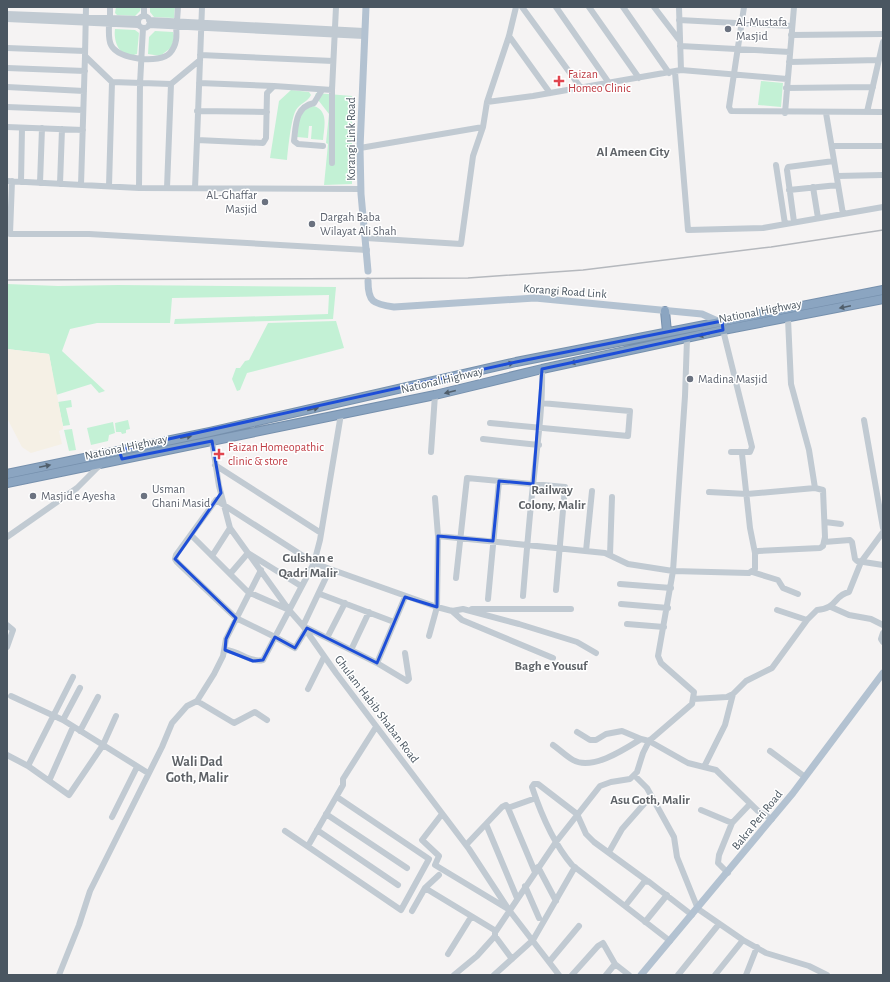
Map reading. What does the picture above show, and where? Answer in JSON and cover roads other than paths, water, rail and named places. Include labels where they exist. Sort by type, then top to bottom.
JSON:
[{"type":"highway","name":"National Highway","points":[[7,483],[434,396],[542,369],[687,339],[723,326],[883,290]]},
{"type":"highway","name":"National Highway","points":[[7,474],[231,428],[516,362],[668,332],[788,319],[883,299]]},
{"type":"highway","points":[[665,311],[668,332]]},
{"type":"highway","points":[[119,450],[122,459]]},
{"type":"main road","name":"Korangi Link Road","points":[[366,7],[360,148],[361,189],[368,272]]},
{"type":"main road","name":"Korangi Road Link","points":[[368,281],[368,294],[372,301],[380,305],[394,308],[535,298],[702,314],[723,326]]},
{"type":"main road","name":"Bakra Peri Road","points":[[641,975],[698,909],[772,819],[883,673]]},
{"type":"street","points":[[81,185],[86,7]]},
{"type":"street","points":[[110,7],[110,44],[114,50],[127,57],[156,59],[169,54],[175,46],[178,7]]},
{"type":"street","points":[[140,188],[140,84],[144,7]]},
{"type":"street","points":[[195,188],[200,25],[202,7]]},
{"type":"street","points":[[332,163],[332,90],[336,7]]},
{"type":"street","points":[[366,238],[462,244],[473,156],[483,127],[487,102],[509,36],[516,7]]},
{"type":"street","points":[[522,7],[581,88]]},
{"type":"street","points":[[556,7],[609,83]]},
{"type":"street","points":[[589,7],[638,78]]},
{"type":"street","points":[[623,7],[675,71]]},
{"type":"street","points":[[654,7],[680,44]]},
{"type":"street","points":[[679,7],[680,44],[675,71],[688,230],[763,228],[883,206]]},
{"type":"street","points":[[744,7],[732,75],[729,107],[731,111],[785,113],[883,112]]},
{"type":"street","points":[[785,113],[794,7]]},
{"type":"street","points":[[7,14],[86,20]]},
{"type":"street","points":[[7,19],[144,22],[334,31],[364,34]]},
{"type":"street","points":[[679,20],[792,26]]},
{"type":"street","points":[[791,35],[883,34]]},
{"type":"street","points":[[509,36],[550,93]]},
{"type":"street","points":[[867,112],[883,42]]},
{"type":"street","points":[[680,44],[790,52]]},
{"type":"street","points":[[7,48],[85,53],[112,82],[140,84],[171,84],[200,58],[333,61]]},
{"type":"street","points":[[789,62],[881,56]]},
{"type":"street","points":[[7,68],[84,70]]},
{"type":"street","points":[[487,102],[581,88],[675,71],[787,79]]},
{"type":"street","points":[[109,186],[112,82]]},
{"type":"street","points":[[199,83],[332,90]]},
{"type":"street","points":[[167,188],[171,84]]},
{"type":"street","points":[[197,140],[263,143],[266,138],[267,93],[274,86]]},
{"type":"street","points":[[7,87],[84,91]]},
{"type":"street","points":[[786,88],[873,87]]},
{"type":"street","points":[[322,90],[314,103],[308,104],[300,111],[297,119],[294,141],[298,144],[323,146]]},
{"type":"street","points":[[7,107],[83,110]]},
{"type":"street","points":[[197,111],[267,112]]},
{"type":"street","points":[[826,113],[843,214]]},
{"type":"street","points":[[7,127],[83,130]]},
{"type":"street","points":[[360,148],[483,127]]},
{"type":"street","points":[[21,182],[22,128]]},
{"type":"street","points":[[40,183],[42,128]]},
{"type":"street","points":[[60,184],[62,129]]},
{"type":"street","points":[[832,146],[883,146]]},
{"type":"street","points":[[794,222],[787,170],[790,165],[834,161]]},
{"type":"street","points":[[776,165],[784,224]]},
{"type":"street","points":[[837,176],[883,176]]},
{"type":"street","points":[[361,189],[140,188],[10,181],[10,234],[89,234],[367,250]]},
{"type":"street","points":[[790,190],[838,185]]},
{"type":"street","points":[[813,187],[818,218]]},
{"type":"street","points":[[788,319],[791,384],[809,450],[814,488]]},
{"type":"street","points":[[723,326],[752,447],[750,452],[731,452]]},
{"type":"street","points":[[455,975],[477,956],[495,933],[525,886],[556,842],[600,786],[611,782],[630,779],[637,772],[643,753],[649,741],[677,719],[692,704],[694,692],[661,663],[658,656],[668,608],[673,571],[685,396],[687,339]]},
{"type":"street","points":[[523,596],[533,484],[539,446],[542,369]]},
{"type":"street","points":[[431,452],[434,396]]},
{"type":"street","points":[[490,423],[540,429],[628,436],[630,428],[630,412],[541,403]]},
{"type":"street","points":[[225,650],[239,654],[253,661],[263,660],[314,563],[321,533],[341,414]]},
{"type":"street","points":[[864,420],[876,479],[883,528]]},
{"type":"street","points":[[483,439],[539,446]]},
{"type":"street","name":"Ghulam Habib Shaban Road","points":[[212,442],[215,465],[230,528],[376,727],[466,845],[509,910],[559,975]]},
{"type":"street","points":[[742,454],[750,528],[755,554],[756,569],[752,572]]},
{"type":"street","points":[[7,537],[77,488],[102,463]]},
{"type":"street","points":[[215,465],[321,533]]},
{"type":"street","points":[[456,578],[467,478],[565,487],[558,548],[556,590]]},
{"type":"street","points":[[876,479],[883,479]]},
{"type":"street","points":[[488,599],[499,481]]},
{"type":"street","points":[[709,492],[747,494],[814,488],[823,490],[825,522],[823,546],[820,548],[761,549],[755,554]]},
{"type":"street","points":[[586,551],[592,491]]},
{"type":"street","points":[[610,555],[612,497]]},
{"type":"street","points":[[429,636],[437,607],[438,536],[435,498]]},
{"type":"street","points":[[330,570],[295,648],[236,618],[175,559],[216,500],[314,563],[405,597],[437,607],[452,611],[463,609],[570,609]]},
{"type":"street","points":[[825,522],[842,524]]},
{"type":"street","points":[[212,556],[230,528]]},
{"type":"street","points":[[704,767],[725,725],[733,694],[746,681],[772,668],[807,620],[817,610],[826,610],[831,607],[843,593],[848,592],[861,562],[883,532]]},
{"type":"street","points":[[192,536],[248,592],[289,610]]},
{"type":"street","points":[[438,536],[461,537],[586,551],[610,555],[628,564],[673,571],[752,572],[778,580],[783,588],[798,594]]},
{"type":"street","points":[[824,542],[850,540],[852,542],[855,559],[861,562],[883,565]]},
{"type":"street","points":[[230,574],[248,553],[301,586]]},
{"type":"street","points":[[59,975],[79,925],[90,890],[162,747],[172,723],[187,706],[197,701],[214,674],[225,650],[226,639],[248,592],[261,570]]},
{"type":"street","points":[[620,584],[671,588]]},
{"type":"street","points":[[320,594],[394,622]]},
{"type":"street","points":[[377,663],[405,597]]},
{"type":"street","points":[[327,638],[345,604]]},
{"type":"street","points":[[621,604],[668,608]]},
{"type":"street","points":[[831,607],[849,615],[871,619],[883,625]]},
{"type":"street","points":[[463,609],[577,642],[596,653]]},
{"type":"street","points":[[777,610],[807,620]]},
{"type":"street","points":[[452,611],[462,620],[553,658]]},
{"type":"street","points":[[351,650],[369,612]]},
{"type":"street","points":[[628,624],[664,628]]},
{"type":"street","points":[[7,625],[13,630],[8,644]]},
{"type":"street","points":[[304,628],[327,638],[408,680],[404,653]]},
{"type":"street","points":[[883,633],[881,639],[883,642]]},
{"type":"street","points":[[308,689],[324,657]]},
{"type":"street","points":[[28,766],[55,716],[73,677]]},
{"type":"street","points":[[63,720],[80,688]]},
{"type":"street","points":[[693,699],[713,698],[733,694]]},
{"type":"street","points":[[11,696],[63,720],[148,773]]},
{"type":"street","points":[[80,731],[98,697]]},
{"type":"street","points":[[197,701],[213,712],[234,723],[255,712],[267,720]]},
{"type":"street","points":[[7,755],[28,766],[70,795],[103,745],[116,716]]},
{"type":"street","points":[[49,781],[73,727]]},
{"type":"street","points":[[308,846],[337,797],[343,785],[343,779],[376,727]]},
{"type":"street","points":[[577,732],[590,740],[596,740],[606,734],[622,731],[649,741],[688,763],[716,770],[750,804],[758,811],[772,819]]},
{"type":"street","points":[[553,745],[574,761],[583,763],[602,760],[641,738]]},
{"type":"street","points":[[770,751],[805,777]]},
{"type":"street","points":[[112,817],[138,767]]},
{"type":"street","points":[[634,775],[647,788],[674,837],[677,857],[698,909],[743,940],[766,953],[809,966],[827,975]]},
{"type":"street","points":[[670,941],[575,867],[561,853],[536,798],[532,787],[534,784],[538,784],[577,814],[586,834],[646,880],[650,881],[692,915]]},
{"type":"street","points":[[609,852],[622,829],[651,796]]},
{"type":"street","points":[[285,831],[400,910],[402,909],[429,859],[337,797]]},
{"type":"street","points":[[508,808],[536,798]]},
{"type":"street","points":[[728,873],[717,861],[732,824],[750,804]]},
{"type":"street","points":[[466,845],[502,807],[506,805],[536,870],[556,901]]},
{"type":"street","points":[[702,810],[732,824]]},
{"type":"street","points":[[326,814],[408,868]]},
{"type":"street","points":[[442,814],[422,840],[440,856],[435,864],[509,910]]},
{"type":"street","points":[[486,824],[517,898]]},
{"type":"street","points":[[317,830],[398,885]]},
{"type":"street","points":[[494,975],[533,940],[575,867]]},
{"type":"street","points":[[412,910],[425,888],[439,875]]},
{"type":"street","points":[[625,906],[646,880]]},
{"type":"street","points":[[525,886],[539,918]]},
{"type":"street","points":[[425,888],[495,933],[512,959]]},
{"type":"street","points":[[645,922],[667,895]]},
{"type":"street","points":[[448,954],[471,917]]},
{"type":"street","points":[[678,975],[719,924]]},
{"type":"street","points":[[549,962],[579,926]]},
{"type":"street","points":[[715,975],[743,940]]},
{"type":"street","points":[[572,975],[600,944],[605,944],[615,964],[629,975]]},
{"type":"street","points":[[747,975],[757,947]]},
{"type":"street","points":[[606,975],[615,964]]},
{"type":"railway","points":[[7,280],[468,278],[583,270],[771,247],[883,230]]},
{"type":"place","name":"Al-Mustafa Masjid","points":[[728,29]]},
{"type":"place","name":"Faizan Homeo Clinic","points":[[559,81]]},
{"type":"place","name":"AL-Ghaffar Masjid","points":[[265,202]]},
{"type":"place","name":"Dargah Baba Wilayat Ali Shah","points":[[312,224]]},
{"type":"place","name":"Madina Masjid","points":[[690,379]]},
{"type":"place","name":"Faizan Homeopathic clinic & store","points":[[219,454]]},
{"type":"place","name":"Masjid e Ayesha","points":[[33,496]]},
{"type":"place","name":"Usman Ghani Masid","points":[[144,496]]},
{"type":"district","name":"Al Ameen City","points":[[633,151]]},
{"type":"district","name":"Railway Colony, Malir","points":[[552,496]]},
{"type":"district","name":"Gulshan e Qadri Malir","points":[[308,564]]},
{"type":"district","name":"Bagh e Yousuf","points":[[551,665]]},
{"type":"district","name":"Wali Dad Goth, Malir","points":[[197,770]]},
{"type":"district","name":"Asu Goth, Malir","points":[[650,799]]}]
